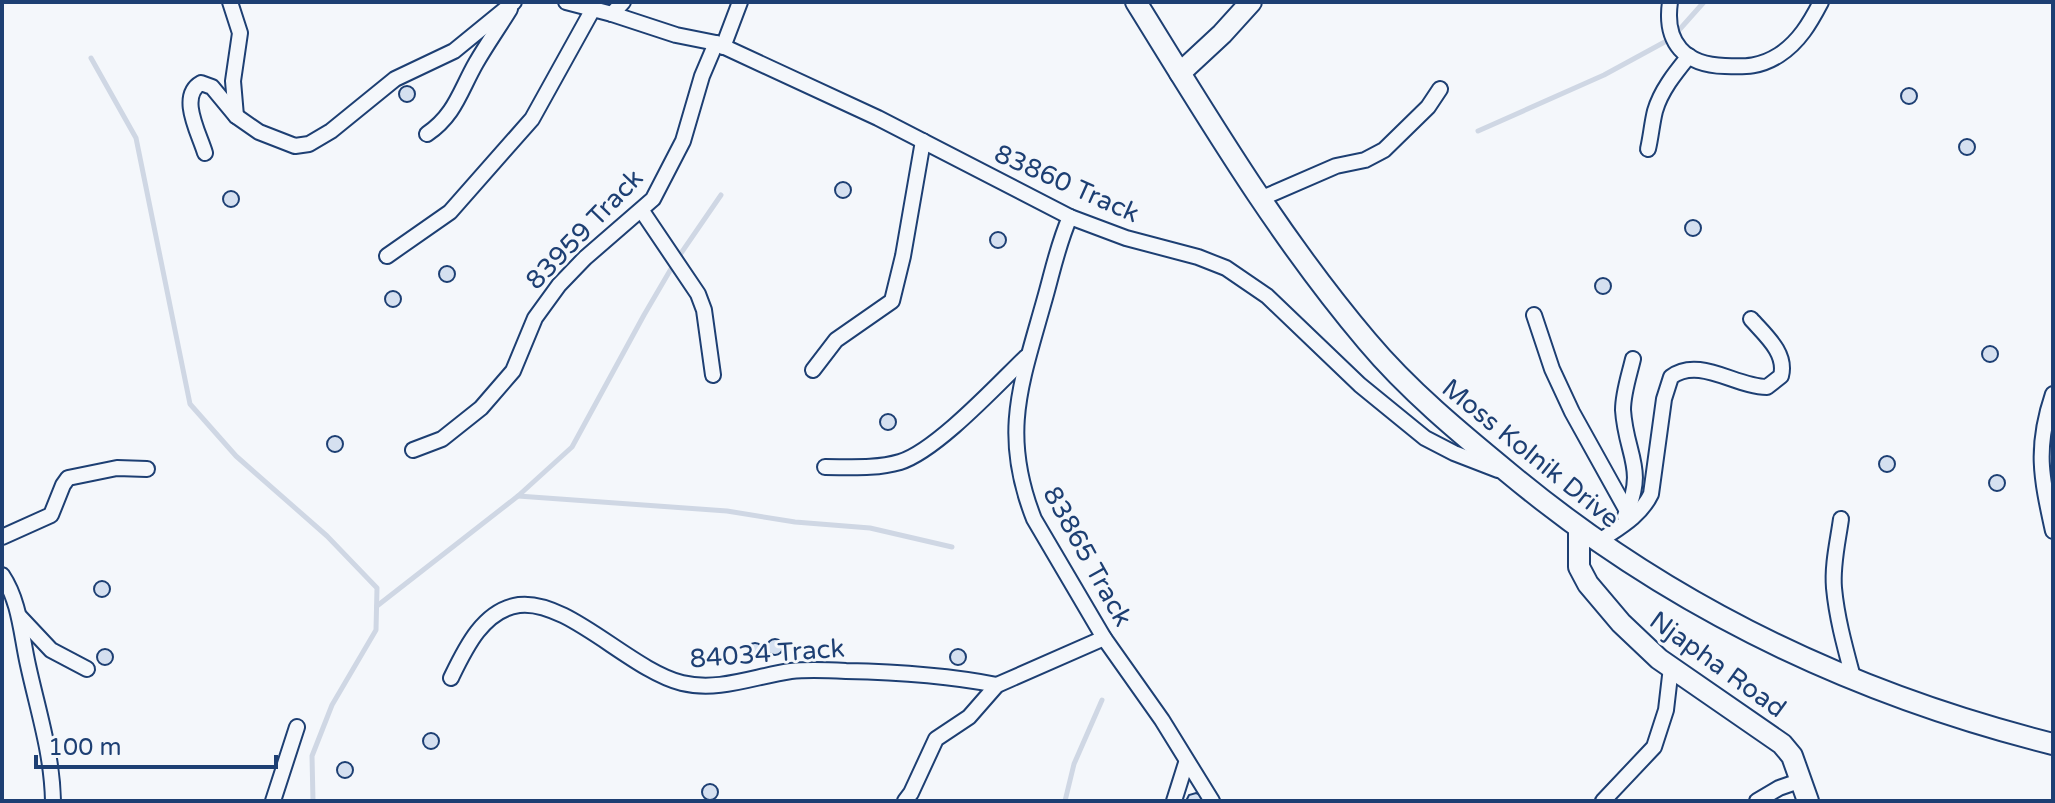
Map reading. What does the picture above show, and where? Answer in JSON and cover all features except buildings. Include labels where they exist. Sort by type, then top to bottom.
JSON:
[{"type":"main road","name":"Moss Kolnik Drive","points":[[1136,2],[1298,255],[1401,379],[1509,474],[1579,529],[1685,599],[1800,658],[1957,718],[2053,744]]},
{"type":"main road","points":[[1180,73],[1251,2]]},
{"type":"main road","name":"Njapha Road","points":[[1579,529],[1579,567],[1588,584],[1633,635],[1671,667],[1774,736],[1792,756],[1808,801]]},
{"type":"street","points":[[230,2],[240,33],[233,81],[236,116]]},
{"type":"street","points":[[205,153],[190,104],[193,89],[201,83],[212,87],[236,116],[259,132],[289,144],[309,144],[331,131],[395,79],[454,51],[514,2]]},
{"type":"street","points":[[427,134],[443,123],[451,112],[477,61],[514,2]]},
{"type":"street","name":"83860 Track","points":[[566,2],[719,45],[923,141],[1070,217],[1126,238],[1198,257],[1226,268],[1267,296],[1360,385],[1425,438],[1509,474]]},
{"type":"street","points":[[612,14],[623,2]]},
{"type":"street","name":"83959 Track","points":[[413,450],[442,439],[481,408],[513,371],[535,318],[553,292],[585,258],[653,199],[675,160],[719,45],[740,2]]},
{"type":"street","points":[[1670,3],[1672,38],[1689,56],[1708,65],[1757,66],[1782,53],[1807,29],[1821,2]]},
{"type":"street","points":[[387,256],[450,212],[532,119],[593,9]]},
{"type":"street","points":[[1648,149],[1656,109],[1675,73],[1689,56]]},
{"type":"street","points":[[1260,199],[1336,166],[1365,160],[1384,150],[1428,107],[1440,89]]},
{"type":"street","points":[[813,370],[836,340],[892,301],[923,141]]},
{"type":"street","points":[[642,211],[698,294],[704,310],[713,375]]},
{"type":"street","name":"83865 Track","points":[[1070,217],[1055,256],[1018,394],[1015,425],[1018,461],[1027,500],[1034,519],[1104,638],[1162,720],[1212,801]]},
{"type":"street","points":[[1534,315],[1552,369],[1572,412],[1627,511]]},
{"type":"street","points":[[1598,542],[1645,508],[1651,494],[1664,399],[1671,377],[1682,371],[1701,371],[1748,385],[1767,387],[1781,376],[1779,354],[1751,319]]},
{"type":"street","points":[[825,467],[883,466],[905,461],[963,418],[1028,355]]},
{"type":"street","points":[[1619,528],[1636,482],[1623,412],[1633,359]]},
{"type":"street","points":[[2053,394],[2040,449],[2043,488],[2053,531]]},
{"type":"street","points":[[2,537],[51,515],[68,478],[117,468],[147,469]]},
{"type":"street","points":[[1841,519],[1834,586],[1854,681]]},
{"type":"street","points":[[2,575],[15,599],[45,728],[53,801]]},
{"type":"street","name":"84034 Track","points":[[451,678],[464,651],[489,620],[510,607],[524,605],[554,611],[577,622],[629,658],[678,682],[691,685],[733,683],[790,671],[814,670],[915,672],[997,685]]},
{"type":"street","points":[[19,617],[51,650],[87,669]]},
{"type":"street","points":[[905,801],[936,739],[969,717],[997,685],[1104,638]]},
{"type":"street","points":[[1603,801],[1656,742],[1666,710],[1671,667]]},
{"type":"street","points":[[273,801],[297,727]]},
{"type":"street","points":[[1174,801],[1186,763]]},
{"type":"street","points":[[1757,801],[1779,788],[1802,780]]},
{"type":"waterway","points":[[1478,131],[1604,75],[1672,38],[1704,2]]},
{"type":"waterway","points":[[91,58],[136,138],[190,404],[236,456],[327,536],[377,588],[376,630],[332,705],[312,756],[313,801]]},
{"type":"waterway","points":[[377,606],[518,496],[572,447],[675,262],[721,195]]},
{"type":"waterway","points":[[518,496],[727,511],[795,522],[870,528],[952,547]]},
{"type":"waterway","points":[[1065,801],[1074,764],[1102,700]]}]
